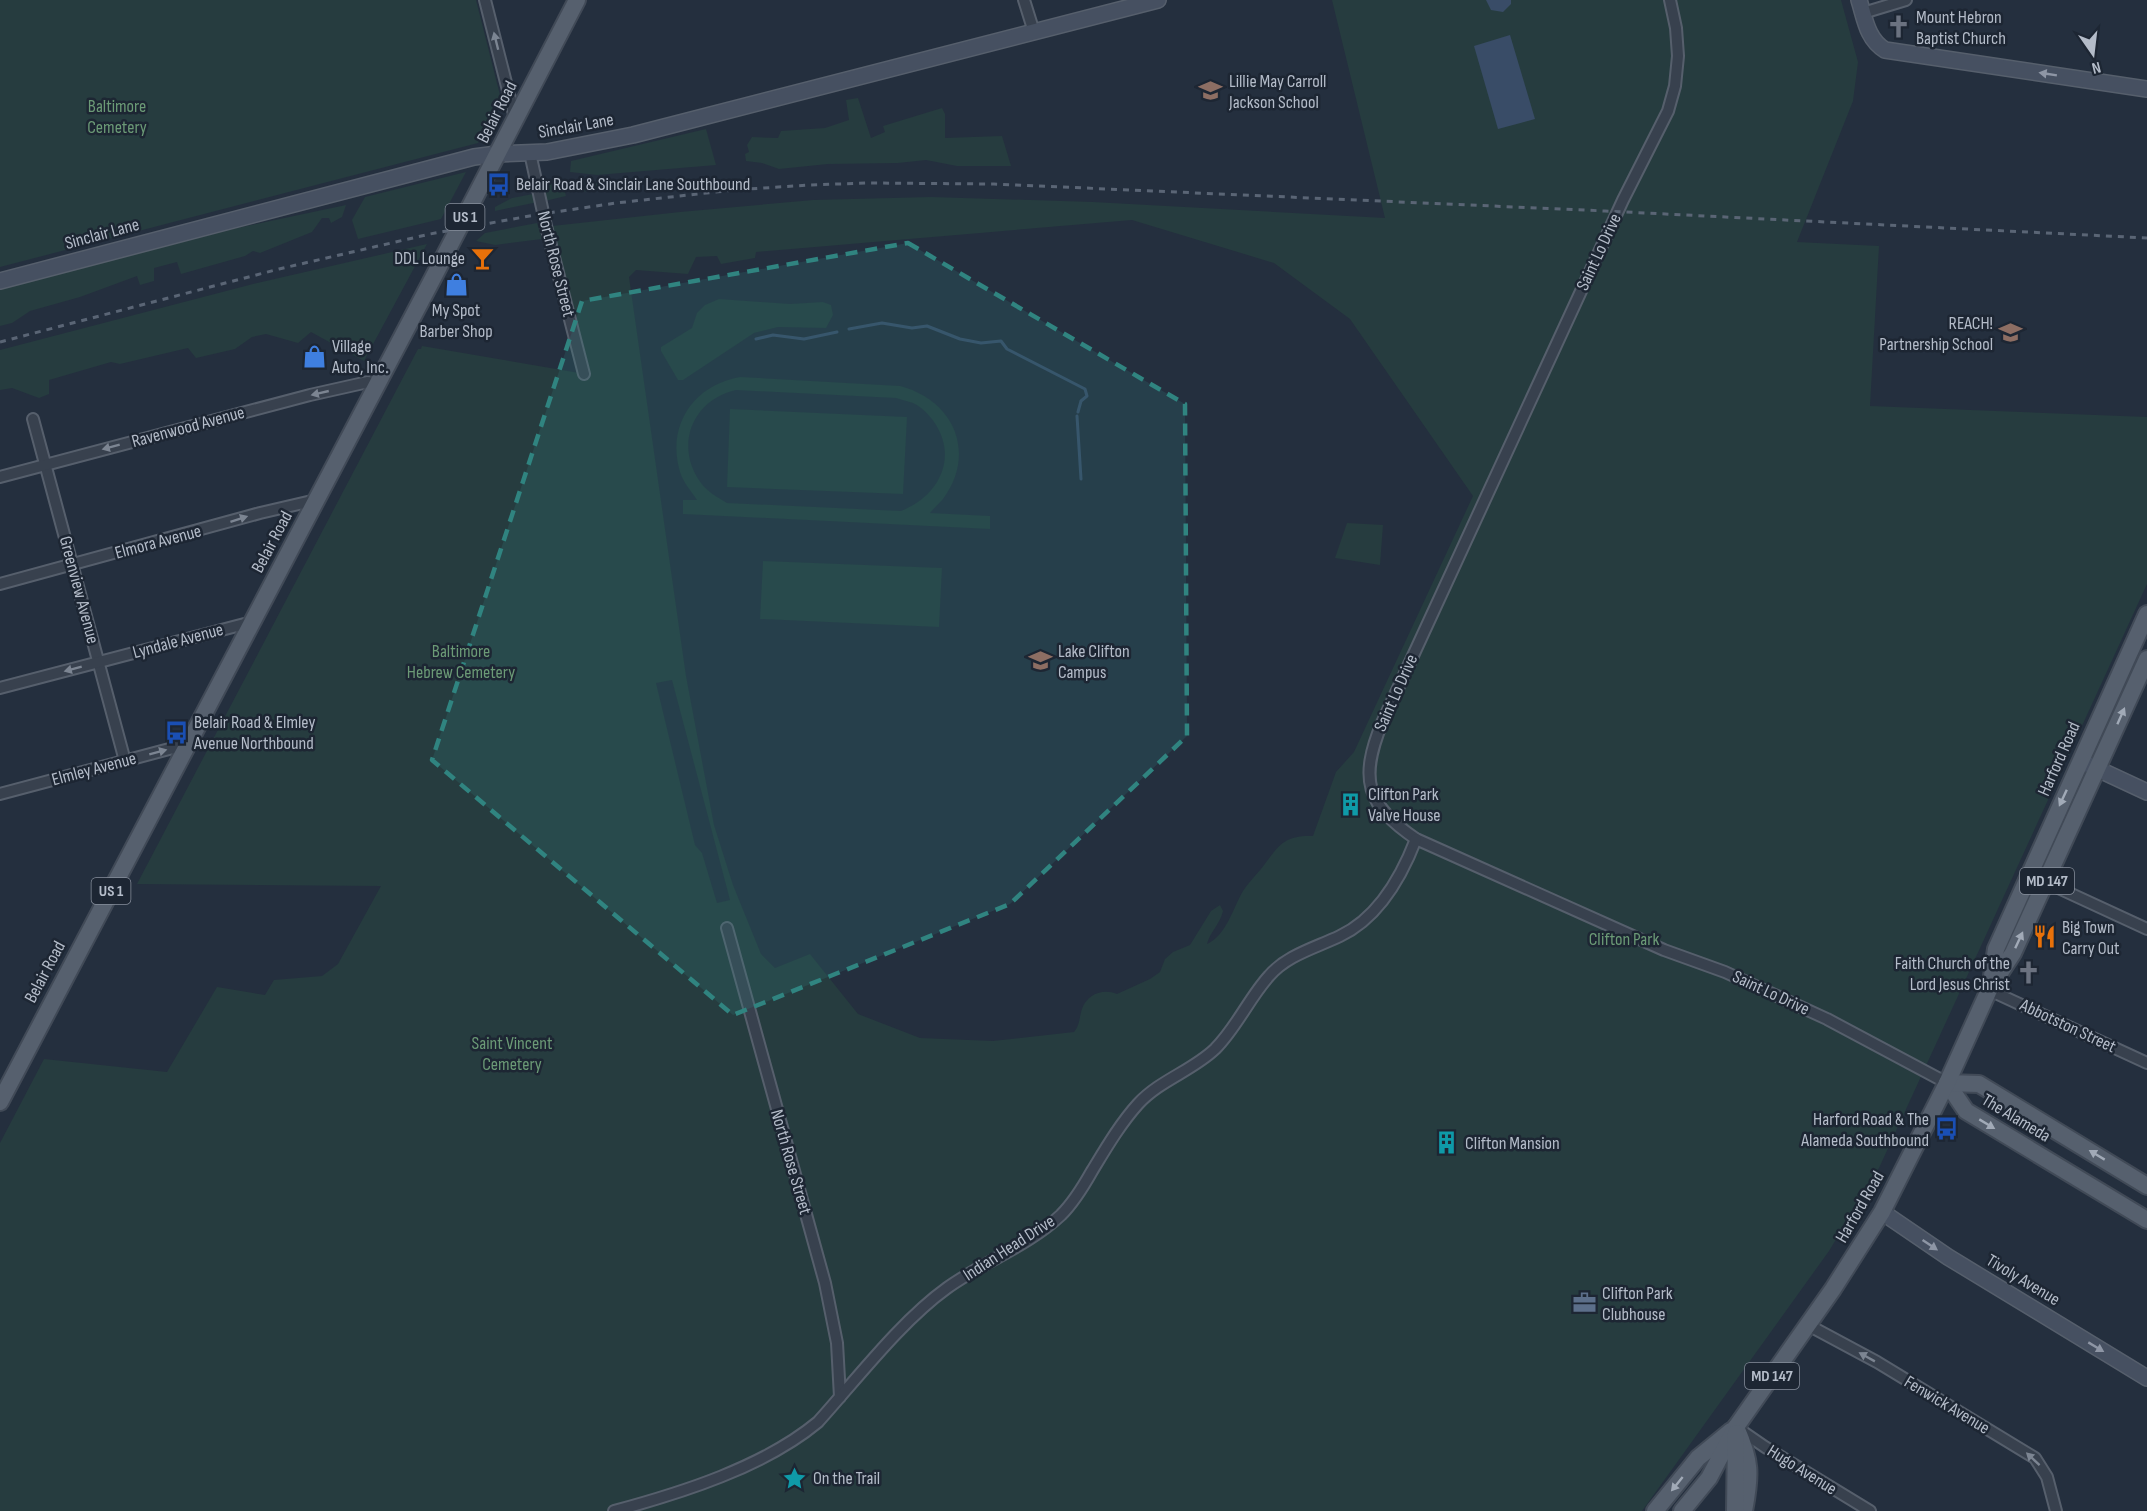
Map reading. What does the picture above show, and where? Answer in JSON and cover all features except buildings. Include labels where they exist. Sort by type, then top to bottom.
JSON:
[{"type":"main road","name":"Belair Road","points":[[0,1102],[576,0]]},
{"type":"main road","name":"Sinclair Lane","points":[[0,281],[474,158],[571,148],[633,135],[1034,32],[1140,2],[1158,0]]},
{"type":"main road","points":[[1861,6],[1870,37],[1885,50],[2147,89]]},
{"type":"main road","name":"Harford Road","points":[[1989,990],[1996,949],[2080,761],[2140,650],[2147,614]]},
{"type":"main road","name":"Harford Road","points":[[1682,1511],[1709,1478],[1736,1426],[1808,1325],[1882,1212],[1947,1083],[1989,990],[2013,953],[2147,659]]},
{"type":"main road","points":[[2080,761],[2147,792]]},
{"type":"main road","name":"The Alameda","points":[[1947,1083],[1979,1084],[2147,1185]]},
{"type":"main road","name":"The Alameda","points":[[1947,1083],[1966,1111],[2147,1220]]},
{"type":"main road","name":"Tivoly Avenue","points":[[1882,1212],[1948,1257],[2147,1378]]},
{"type":"main road","points":[[1736,1426],[1738,1508]]},
{"type":"main road","name":"Harford Road","points":[[1655,1511],[1698,1458],[1736,1426]]},
{"type":"main road","points":[[1709,1478],[1722,1481],[1727,1485],[1738,1508]]},
{"type":"street","points":[[485,0],[515,118]]},
{"type":"street","points":[[1024,0],[1034,32]]},
{"type":"street","name":"Saint Lo Drive","points":[[1670,0],[1676,28],[1678,56],[1675,86],[1668,111],[1623,200],[1372,746],[1369,771],[1376,799],[1391,821],[1416,839],[1653,945],[1725,972],[1827,1019],[1947,1083]]},
{"type":"street","points":[[1861,6],[1906,0]]},
{"type":"street","name":"North Rose Street","points":[[530,153],[584,374]]},
{"type":"street","name":"Ravenwood Avenue","points":[[0,477],[322,392],[368,382],[376,386]]},
{"type":"street","name":"Greenview Avenue","points":[[33,419],[125,761]]},
{"type":"street","name":"Elmora Avenue","points":[[0,584],[260,513],[316,500]]},
{"type":"street","name":"Lyndale Avenue","points":[[0,688],[252,622]]},
{"type":"street","name":"Elmley Avenue","points":[[0,794],[188,744]]},
{"type":"street","name":"Indian Head Drive","points":[[614,1511],[695,1486],[737,1469],[788,1444],[818,1422],[899,1332],[945,1289],[1037,1233],[1063,1213],[1080,1192],[1111,1139],[1139,1103],[1149,1093],[1213,1051],[1269,975],[1293,957],[1356,927],[1368,916],[1395,884],[1416,839]]},
{"type":"street","points":[[2029,874],[2147,929]]},
{"type":"street","name":"North Rose Street","points":[[727,928],[827,1293],[837,1343],[840,1397]]},
{"type":"street","name":"Abbotston Street","points":[[1989,990],[2147,1063]]},
{"type":"street","name":"Fenwick Avenue","points":[[1808,1325],[1877,1362],[2035,1458],[2047,1477],[2056,1511]]},
{"type":"street","name":"Hugo Avenue","points":[[1736,1426],[1765,1447],[1870,1511]]},
{"type":"highlighted area","points":[[908,243],[1185,404],[1187,736],[1010,904],[733,1015],[432,760],[582,301]]},
{"type":"green space","name":"Baltimore Cemetery","points":[[0,0],[476,0],[501,99],[478,143],[0,267]]},
{"type":"green space","name":"Clifton Park","points":[[1332,0],[1841,0],[1858,62],[1853,101],[1797,242],[1879,246],[1870,406],[2147,417],[2147,584],[1879,1168],[1829,1251],[1642,1511],[0,1511],[0,1143],[44,1059],[167,1072],[217,987],[265,995],[274,980],[322,976],[338,964],[381,886],[137,884],[418,349],[422,346],[591,375],[552,226],[813,200],[931,197],[1093,202],[1385,218]],"holes":[[[1132,220],[1274,263],[1350,319],[1473,496],[1354,752],[1336,772],[1313,836],[1287,840],[1276,849],[1245,888],[1224,928],[1214,940],[1207,944],[1222,916],[1223,911],[1220,905],[1211,911],[1190,945],[1173,952],[1165,959],[1160,972],[1117,994],[1101,992],[1088,999],[1074,1032],[993,1041],[920,1038],[858,1014],[810,954],[775,968],[761,954],[733,885],[714,825],[686,676],[629,277],[636,270],[688,274],[696,257],[717,256],[721,264],[755,258],[756,252]],[[672,680],[730,900],[717,903],[702,853],[695,845],[656,683]]]},
{"type":"green space","points":[[858,98],[871,138],[885,132],[883,126],[942,108],[945,114],[945,138],[1002,136],[1011,166],[957,166],[926,160],[898,163],[828,164],[779,169],[762,163],[746,161],[745,154],[749,152],[747,145],[752,137],[778,138],[781,131],[825,128],[849,120],[846,100]]},
{"type":"green space","points":[[706,129],[716,165],[597,175],[570,172],[571,161]]},
{"type":"green space","points":[[466,172],[441,219],[358,239],[352,220],[365,197]]},
{"type":"green space","points":[[530,178],[536,185],[538,202],[495,211],[495,207],[512,198],[533,194]]},
{"type":"green space","points":[[562,180],[566,196],[545,201],[544,181]]},
{"type":"green space","points":[[641,182],[606,190],[575,192],[576,183]]},
{"type":"green space","points":[[346,205],[342,217],[331,223],[329,218],[322,218],[312,232],[260,253],[253,251],[245,256],[181,274],[177,262],[154,268],[154,281],[140,285],[137,276],[80,297],[30,311],[12,323],[0,326],[0,289],[237,228]]},
{"type":"green space","points":[[537,223],[542,239],[495,245],[476,241],[485,233]]},
{"type":"green space","points":[[427,244],[364,361],[311,332],[298,343],[266,334],[252,337],[235,349],[196,358],[188,348],[120,364],[111,362],[49,380],[49,394],[39,398],[12,388],[0,390],[0,350],[253,284]]},
{"type":"green space","points":[[719,299],[790,304],[823,302],[831,305],[833,315],[826,328],[778,327],[754,333],[683,380],[678,380],[661,351],[661,347],[692,328],[697,313],[705,305]]},
{"type":"green space","points":[[740,377],[900,386],[919,393],[934,403],[946,416],[954,430],[959,447],[958,464],[953,482],[943,499],[930,513],[990,516],[990,529],[683,514],[683,500],[697,500],[680,472],[677,438],[681,423],[697,398],[724,381]],"holes":[[[736,390],[896,398],[913,403],[928,414],[941,436],[945,449],[941,475],[934,486],[914,505],[901,511],[727,503],[704,486],[693,469],[689,454],[692,426],[698,414],[721,395]]]},
{"type":"green space","points":[[730,409],[907,417],[903,494],[727,487]]},
{"type":"green space","points":[[1347,523],[1383,525],[1380,565],[1335,558]]},
{"type":"green space","points":[[763,561],[942,568],[939,627],[760,619]]},
{"type":"water","points":[[1486,0],[1511,0],[1511,4],[1503,12],[1491,10]]},
{"type":"water","points":[[1510,35],[1535,119],[1498,129],[1474,46]]},
{"type":"waterway","points":[[849,329],[882,323],[912,328],[927,326],[960,339],[981,343],[1001,341],[1007,349],[1085,389],[1087,396],[1081,401],[1078,412]]},
{"type":"waterway","points":[[756,339],[773,335],[804,339],[837,332]]},
{"type":"waterway","points":[[1077,416],[1081,479]]},
{"type":"railway","points":[[0,342],[279,269],[430,234],[616,203],[734,190],[809,185],[994,184],[2147,238]]},
{"type":"place","name":"Mount Hebron Baptist Church","points":[[1898,27]]},
{"type":"place","name":"Lillie May Carroll Jackson School","points":[[1211,91]]},
{"type":"place","name":"Belair Road & Sinclair Lane Southbound","points":[[498,184]]},
{"type":"place","name":"DDL Lounge","points":[[483,258]]},
{"type":"place","name":"My Spot Barber Shop","points":[[456,284]]},
{"type":"place","name":"REACH! Partnership School","points":[[2011,333]]},
{"type":"place","name":"Village Auto, Inc.","points":[[314,356]]},
{"type":"place","name":"Lake Clifton Campus","points":[[1040,661]]},
{"type":"place","name":"Belair Road & Elmley Avenue Northbound","points":[[176,732]]},
{"type":"place","name":"Clifton Park Valve House","points":[[1350,804]]},
{"type":"place","name":"Big Town Carry Out","points":[[2044,937]]},
{"type":"place","name":"Faith Church of the Lord Jesus Christ","points":[[2028,973]]},
{"type":"place","name":"Harford Road & The Alameda Southbound","points":[[1947,1129]]},
{"type":"place","name":"Clifton Mansion","points":[[1447,1143]]},
{"type":"place","name":"Clifton Park Clubhouse","points":[[1584,1303]]},
{"type":"place","name":"On the Trail","points":[[795,1478]]},
{"type":"park label","name":"Baltimore Hebrew Cemetery","points":[[461,661]]},
{"type":"park label","name":"Saint Vincent Cemetery","points":[[512,1053]]}]
